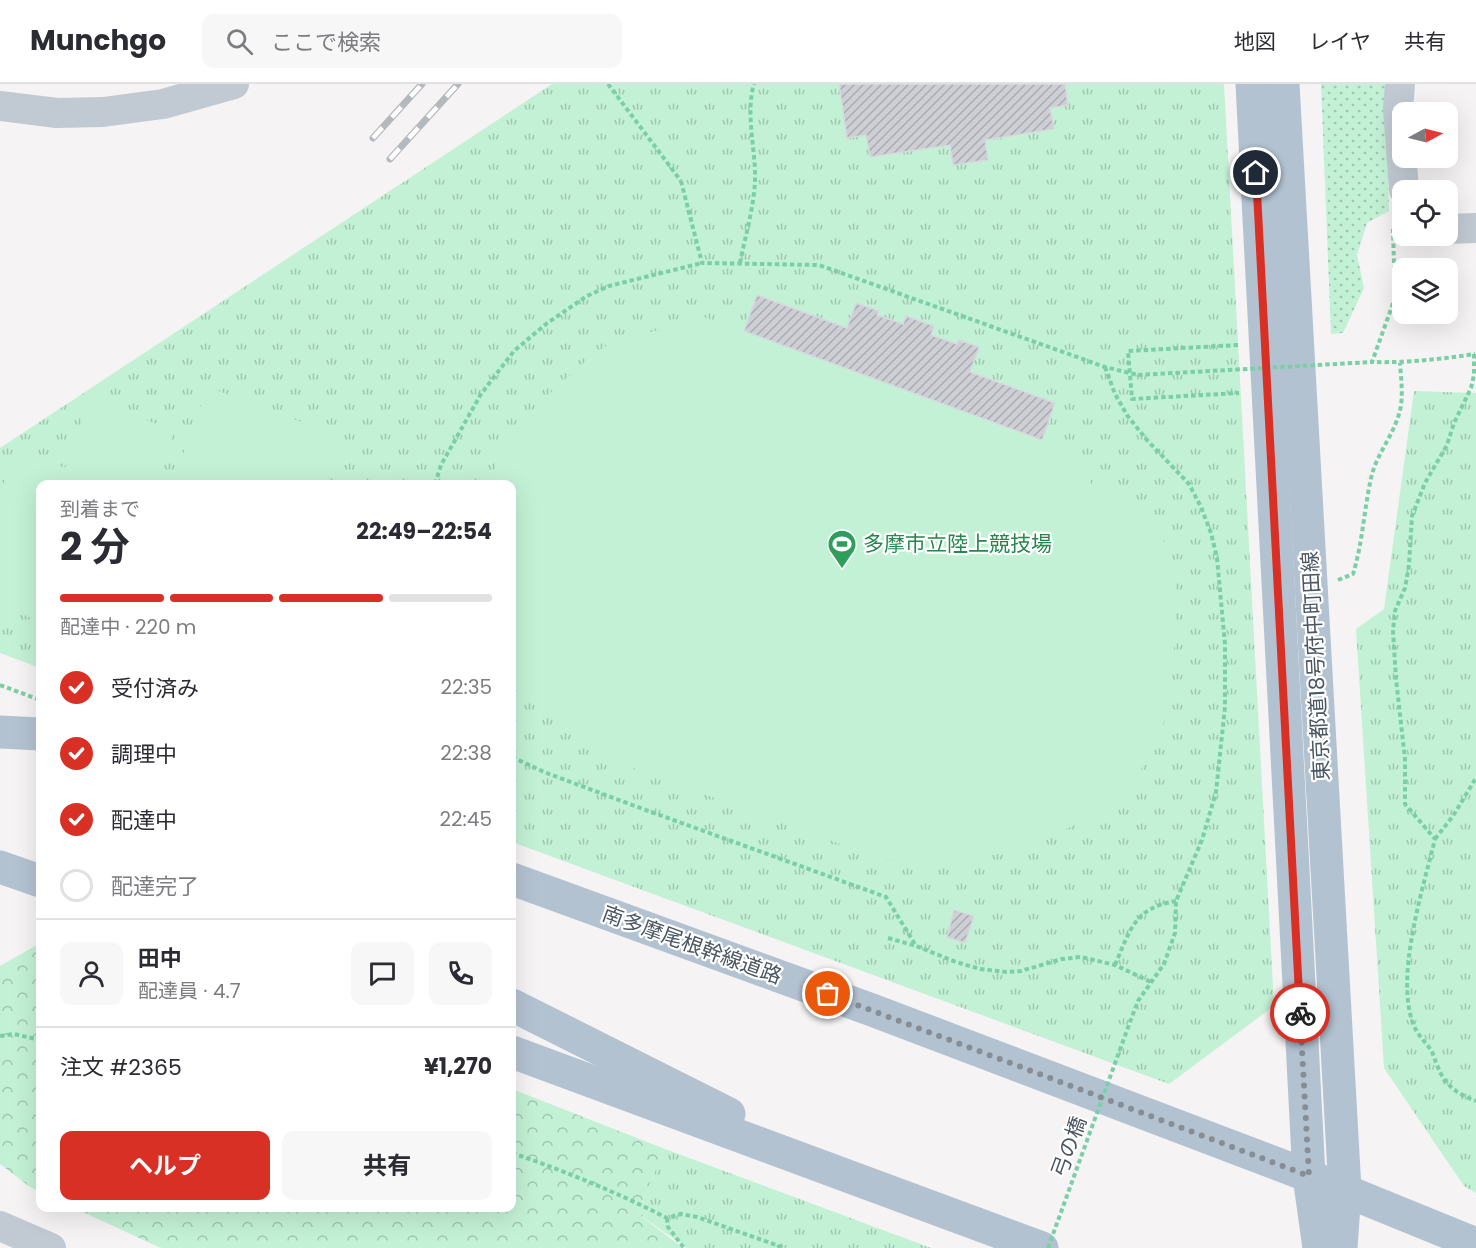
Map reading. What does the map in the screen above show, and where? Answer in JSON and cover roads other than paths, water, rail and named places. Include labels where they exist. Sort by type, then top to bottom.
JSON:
[{"type":"main road","name":"東京都道18号府中町田線","points":[[1252,84],[1309,1176],[1319,1248]]},
{"type":"main road","name":"東京都道18号府中町田線","points":[[1283,84],[1345,1190],[1341,1248]]},
{"type":"main road","points":[[0,732],[36,734]]},
{"type":"main road","points":[[0,867],[36,880]]},
{"type":"main road","name":"南多摩尾根幹線道路","points":[[516,880],[883,1014],[1345,1190]]},
{"type":"main road","points":[[516,1007],[730,1115],[827,1169]]},
{"type":"main road","points":[[516,1053],[1042,1248]]},
{"type":"main road","points":[[1345,1190],[1476,1244]]},
{"type":"street","points":[[0,106],[57,113],[103,112],[163,104],[234,84]]},
{"type":"street","points":[[1400,84],[1398,109],[1403,180]]},
{"type":"street","points":[[1458,229],[1476,228]]},
{"type":"street","points":[[0,1226],[51,1248]]},
{"type":"railway","points":[[373,138],[422,84]]},
{"type":"railway","points":[[390,159],[458,84]]},
{"type":"place","name":"多摩市立陸上競技場","points":[[842,570]]}]
